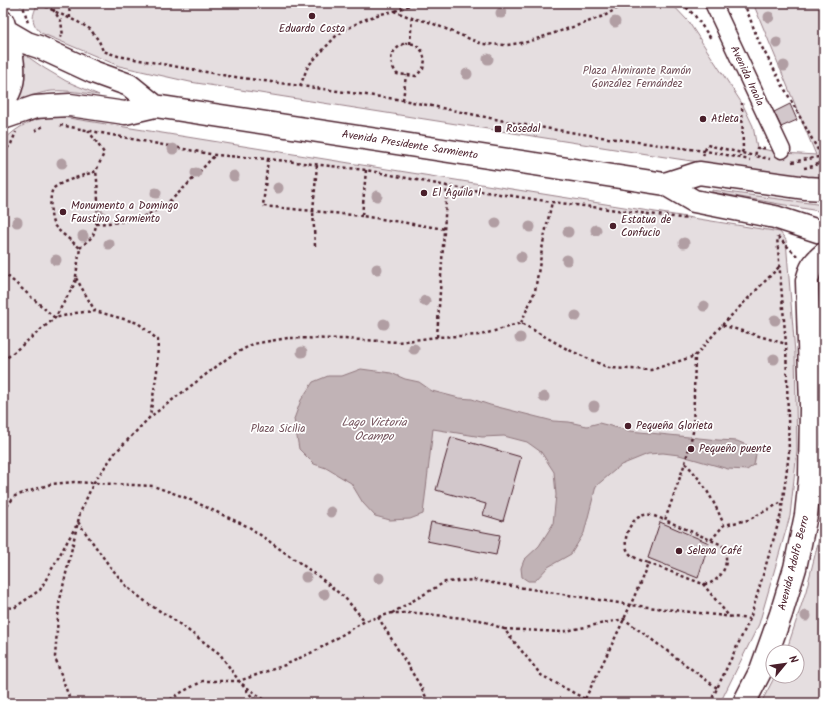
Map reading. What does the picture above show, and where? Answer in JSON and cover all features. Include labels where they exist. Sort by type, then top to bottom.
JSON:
[{"type":"main road","points":[[4,27],[27,43],[93,72],[129,85],[155,106]]},
{"type":"main road","points":[[3,101],[11,87],[13,66],[4,27]]},
{"type":"main road","name":"Avenida Presidente Sarmiento","points":[[3,118],[35,108],[50,106],[70,105],[125,113],[155,106],[665,184],[694,201],[775,217],[824,233]]},
{"type":"main road","name":"Avenida Presidente Sarmiento","points":[[665,184],[699,173],[798,187],[824,189]]},
{"type":"main road","name":"Avenida Adolfo Berro","points":[[744,703],[761,670],[781,614],[795,568],[806,515],[810,478],[811,406],[807,282],[810,269],[824,254]]},
{"type":"street","name":"Avenida Iraola","points":[[713,3],[782,150]]},
{"type":"path","points":[[40,3],[90,29],[99,41],[103,50],[118,56],[221,75],[403,100],[519,124],[704,151],[753,161]]},
{"type":"path","points":[[39,47],[62,36],[61,21],[54,11],[53,3]]},
{"type":"path","points":[[69,3],[70,18]]},
{"type":"path","points":[[300,86],[308,66],[337,35],[361,21],[415,3]]},
{"type":"path","points":[[394,11],[412,18],[429,22],[482,44],[508,44],[527,42],[585,23],[606,15],[626,3]]},
{"type":"path","points":[[682,3],[695,16],[716,45]]},
{"type":"path","points":[[744,3],[758,42],[824,161],[814,166],[801,169]]},
{"type":"path","points":[[410,44],[412,18]]},
{"type":"path","points":[[405,43],[415,44],[422,51],[425,60],[423,69],[416,76],[406,75],[397,74],[392,66],[391,56],[396,48],[405,43]]},
{"type":"path","points":[[403,100],[406,75]]},
{"type":"path","points":[[739,158],[743,150],[743,104],[740,98]]},
{"type":"path","points":[[57,124],[215,155],[268,159],[366,170],[447,186],[552,202],[692,220]]},
{"type":"path","points":[[35,131],[49,125]]},
{"type":"path","points":[[3,361],[55,318],[75,283],[80,248],[93,236],[96,224],[98,186],[96,171],[104,153],[88,130]]},
{"type":"path","points":[[96,224],[121,222],[140,218],[162,207],[190,182],[215,155]]},
{"type":"path","points":[[268,159],[262,206],[362,216],[445,229]]},
{"type":"path","points":[[315,246],[314,211],[317,165]]},
{"type":"path","points":[[362,216],[366,170]]},
{"type":"path","points":[[80,248],[54,225],[49,200],[53,188],[67,180],[78,178],[96,171]]},
{"type":"path","points":[[437,337],[447,186]]},
{"type":"path","points":[[521,323],[535,291],[552,202]]},
{"type":"path","points":[[710,703],[750,619],[781,514],[789,452],[786,344],[777,236]]},
{"type":"path","points":[[71,703],[55,657],[59,604],[80,513],[94,482],[115,453],[150,417],[228,357],[254,344],[288,338],[398,342],[437,337],[481,335],[521,323],[567,349],[609,368],[651,370],[695,356],[722,325],[780,266]]},
{"type":"path","points":[[3,272],[55,318]]},
{"type":"path","points":[[76,278],[95,311]]},
{"type":"path","points":[[55,318],[75,313],[95,311],[138,323],[158,340],[157,371],[150,417]]},
{"type":"path","points":[[722,325],[786,344]]},
{"type":"path","points":[[665,520],[686,462],[693,432],[695,356]]},
{"type":"path","points":[[686,462],[705,485],[714,501],[724,525]]},
{"type":"path","points":[[3,511],[15,496],[51,484],[94,482],[153,486],[184,496],[249,527],[299,562],[345,598],[365,621]]},
{"type":"path","points":[[711,540],[724,525],[748,520],[782,502]]},
{"type":"path","points":[[644,514],[652,515],[665,520],[722,545],[726,551],[725,565],[723,572],[712,583],[703,584],[648,564],[631,555],[627,549],[626,535],[632,522],[644,514]]},
{"type":"path","points":[[3,607],[14,608],[40,590],[78,522]]},
{"type":"path","points":[[78,522],[108,564],[128,588],[220,654],[257,703]]},
{"type":"path","points":[[581,703],[585,699],[631,605],[648,564]]},
{"type":"path","points":[[165,703],[203,681],[239,681],[285,665],[317,650],[365,621],[392,613],[445,582],[474,580],[631,605],[728,615],[750,619]]},
{"type":"path","points":[[703,584],[728,615]]},
{"type":"path","points":[[392,613],[418,613],[480,620],[504,629],[561,632],[624,619],[717,688]]},
{"type":"path","points":[[378,617],[410,668],[429,703]]},
{"type":"path","points":[[504,629],[541,675],[585,699]]},
{"type":"path","points":[[239,681],[268,703]]},
{"type":"green space","name":"Plaza Almirante Ramón González Fernández","points":[[38,3],[671,3],[688,21],[743,105],[753,126],[757,148],[783,153],[816,155],[753,3],[824,3],[824,180],[678,159],[190,82],[119,66],[41,33],[35,26],[33,19]]},
{"type":"green space","points":[[21,52],[66,81],[99,95],[70,91],[52,91],[19,101],[21,86]]},
{"type":"green space","name":"Plaza Sicilia","points":[[56,116],[780,232],[786,240],[795,353],[797,451],[790,516],[759,624],[720,703],[3,703],[3,141],[27,123],[41,118]]},
{"type":"green space","points":[[712,190],[824,205],[824,212],[712,192]]},
{"type":"green space","points":[[824,497],[824,703],[761,703],[771,684],[805,684],[805,644],[789,644],[806,591],[820,535]]},
{"type":"water","name":"Lago Victoria Ocampo","points":[[361,369],[391,373],[405,379],[419,382],[432,391],[459,398],[472,399],[553,421],[569,422],[587,426],[599,423],[630,431],[737,441],[749,446],[756,454],[754,465],[747,470],[728,469],[679,455],[663,453],[648,454],[621,465],[596,486],[584,533],[571,554],[548,567],[535,581],[528,581],[522,577],[521,568],[524,560],[539,546],[553,524],[556,495],[554,472],[541,452],[527,442],[504,436],[482,437],[433,429],[423,514],[410,519],[390,520],[375,516],[363,503],[351,483],[326,468],[314,464],[299,449],[294,419],[301,400],[313,382],[328,376],[342,376]]},
{"type":"building","points":[[790,104],[797,120],[781,127],[774,112]]},
{"type":"building","points":[[451,437],[521,457],[503,521],[483,515],[486,504],[436,490]]},
{"type":"building","points":[[431,522],[500,535],[496,555],[427,541]]},
{"type":"building","points":[[660,522],[709,543],[698,578],[648,558]]},
{"type":"place","name":"Eduardo Costa","points":[[312,16]]},
{"type":"place","name":"Atleta","points":[[703,119]]},
{"type":"place","name":"Rosedal","points":[[498,129]]},
{"type":"place","name":"El Águila I","points":[[424,193]]},
{"type":"place","name":"Monumento a Domingo Faustino Sarmiento","points":[[63,212]]},
{"type":"place","name":"Estatua de Confucio","points":[[613,226]]},
{"type":"place","name":"Pequeña Glorieta","points":[[628,426]]},
{"type":"place","name":"Pequeño puente","points":[[691,449]]},
{"type":"place","name":"Selena Café","points":[[679,551]]}]
